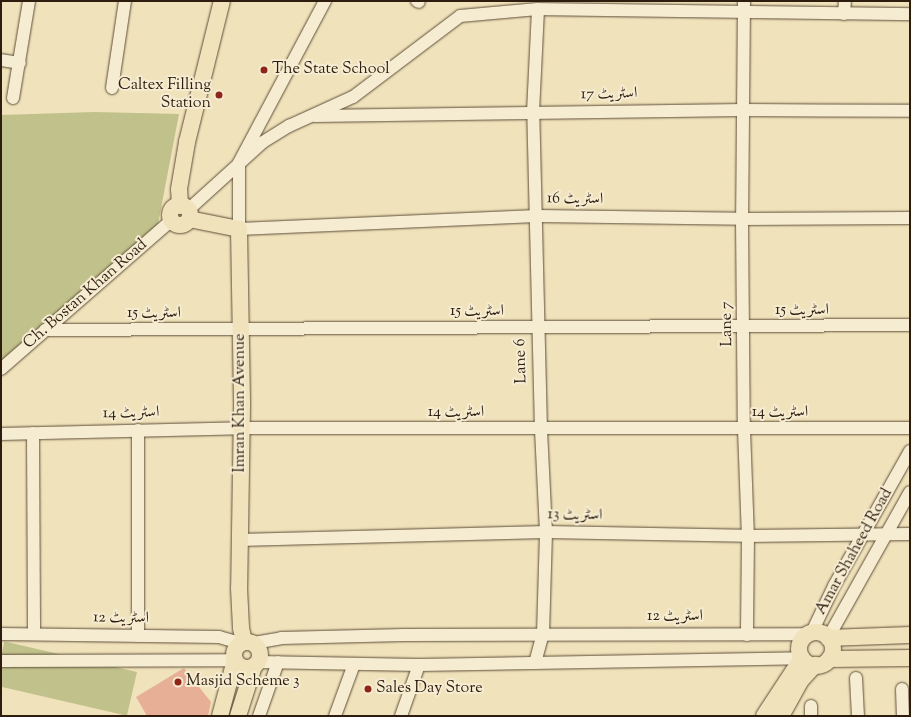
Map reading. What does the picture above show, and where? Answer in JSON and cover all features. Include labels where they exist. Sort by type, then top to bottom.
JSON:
[{"type":"main road","points":[[172,220],[182,225],[186,211],[179,189],[187,142],[222,1]]},
{"type":"main road","points":[[186,211],[239,229]]},
{"type":"main road","name":"Imran Khan Avenue","points":[[239,229],[241,330],[239,540],[240,618],[246,643]]},
{"type":"main road","points":[[815,661],[800,643],[810,633],[818,632],[828,638],[910,635]]},
{"type":"main road","points":[[764,716],[815,661],[832,648],[828,638]]},
{"type":"main road","points":[[220,716],[235,660],[235,649],[246,643],[260,654],[238,716]]},
{"type":"main road","points":[[815,661],[910,658]]},
{"type":"main road","points":[[235,660],[244,667],[256,664]]},
{"type":"main road","points":[[781,716],[815,661]]},
{"type":"street","points":[[13,98],[20,63],[29,1]]},
{"type":"street","points":[[112,88],[125,1]]},
{"type":"street","points":[[239,163],[325,1]]},
{"type":"street","points":[[844,1],[844,14]]},
{"type":"street","points":[[186,211],[263,142],[309,116],[354,96],[460,16],[538,9],[744,7],[844,14],[910,14]]},
{"type":"street","name":"Lane 7","points":[[744,7],[742,219],[744,429],[748,536],[747,635]]},
{"type":"street","name":"Lane 6","points":[[535,663],[543,634],[546,532],[537,328],[537,216],[533,112],[538,9]]},
{"type":"street","points":[[1,60],[20,63]]},
{"type":"street","name":"اسٹریٹ 17","points":[[309,116],[743,110],[910,111]]},
{"type":"street","name":"Imran Khan Avenue","points":[[239,163],[239,229]]},
{"type":"street","name":"اسٹریٹ 16","points":[[239,229],[537,216],[742,219],[910,218]]},
{"type":"street","name":"Ch. Bostan Khan Road","points":[[1,369],[172,220]]},
{"type":"street","name":"اسٹریٹ 15","points":[[45,330],[910,326]]},
{"type":"street","name":"اسٹریٹ 14","points":[[1,434],[241,428],[541,430],[910,428]]},
{"type":"street","points":[[138,430],[138,636]]},
{"type":"street","points":[[33,433],[34,634]]},
{"type":"street","name":"Amar Shaheed Road","points":[[810,633],[834,586],[865,534],[910,451]]},
{"type":"street","name":"Amar Shaheed Road","points":[[828,638],[910,492]]},
{"type":"street","name":"اسٹریٹ 13","points":[[239,540],[546,532],[748,536],[887,533],[910,534]]},
{"type":"street","name":"اسٹریٹ 12","points":[[1,634],[219,637],[246,643],[281,638],[543,634],[747,635],[810,633]]},
{"type":"street","points":[[1,661],[235,660]]},
{"type":"street","points":[[256,664],[278,662],[419,665],[815,661]]},
{"type":"street","points":[[259,716],[278,662]]},
{"type":"street","points":[[335,716],[354,664]]},
{"type":"street","points":[[401,716],[419,665]]},
{"type":"street","points":[[856,678],[858,716]]},
{"type":"street","points":[[902,689],[903,716]]},
{"type":"green space","points":[[94,112],[179,114],[158,224],[1,369],[1,115]]},
{"type":"green space","points":[[4,641],[137,672],[127,716],[1,687],[1,657]]},
{"type":"building","name":"Masjid Scheme 3","points":[[184,668],[211,702],[208,716],[147,716],[136,697]]},
{"type":"place","name":"The State School","points":[[264,70]]},
{"type":"place","name":"Caltex Filling Station","points":[[219,95]]},
{"type":"place","name":"Masjid Scheme 3","points":[[178,682]]},
{"type":"place","name":"Sales Day Store","points":[[368,689]]}]
